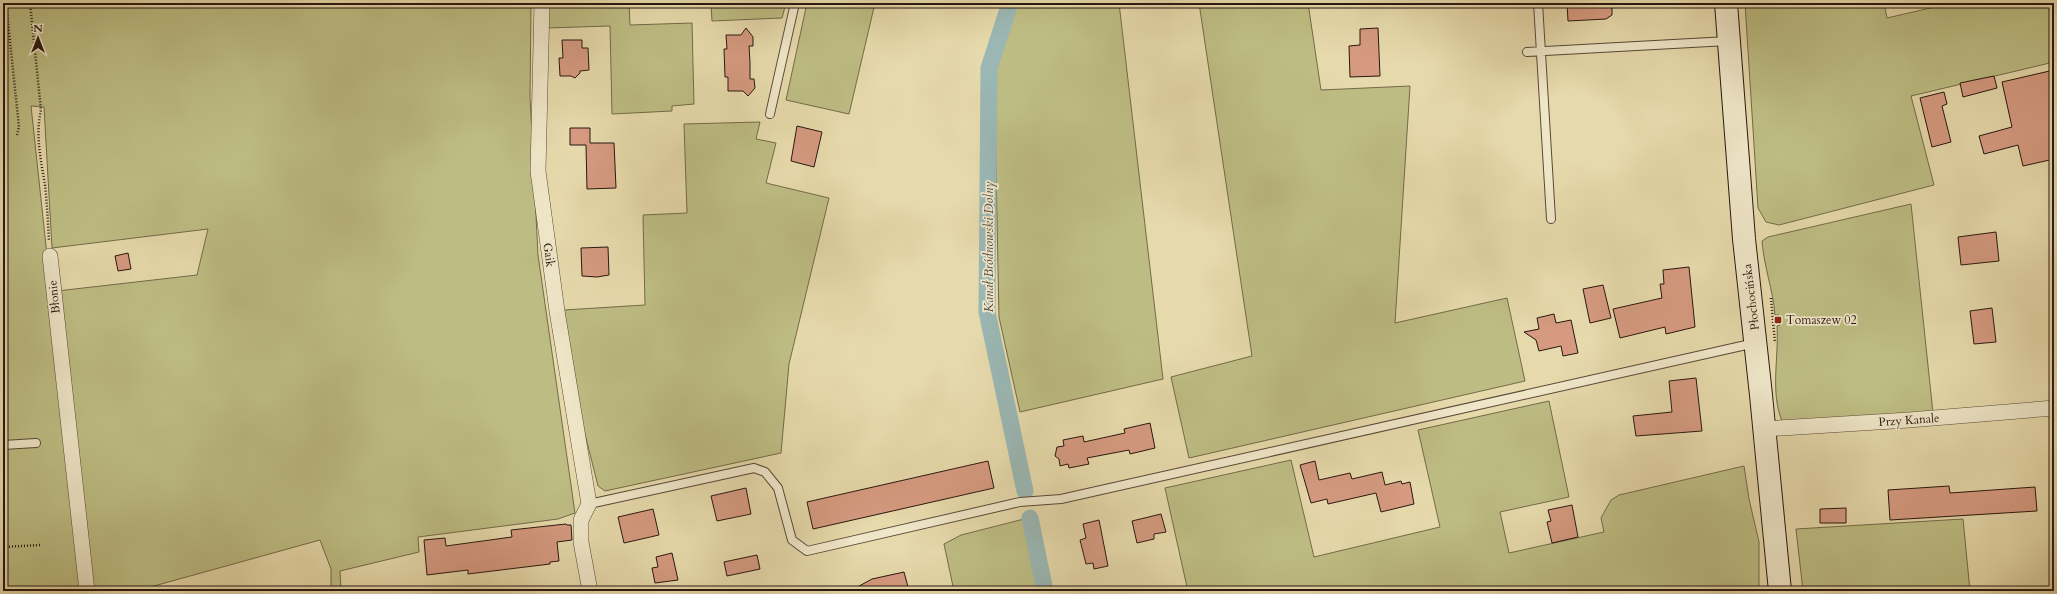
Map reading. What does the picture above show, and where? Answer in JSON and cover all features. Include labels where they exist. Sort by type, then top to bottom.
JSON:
[{"type":"main road","name":"Płochocińska","points":[[1726,3],[1744,239],[1756,343],[1780,591]]},
{"type":"street","name":"Gaik","points":[[542,3],[538,171],[557,311],[588,504]]},
{"type":"street","name":"Błonie","points":[[50,256],[87,591]]},
{"type":"street","name":"Przy Kanale","points":[[1764,429],[1909,420],[2054,408]]},
{"type":"street","points":[[588,504],[581,520],[581,542],[590,591]]},
{"type":"lane","points":[[770,114],[795,3]]},
{"type":"lane","points":[[1538,3],[1551,220]]},
{"type":"lane","points":[[1527,52],[1729,41]]},
{"type":"lane","points":[[588,504],[754,468],[765,472],[778,488],[792,540],[807,551],[1020,502],[1061,499],[1756,343]]},
{"type":"lane","points":[[3,445],[36,443]]},
{"type":"path","points":[[6,3],[19,127],[17,135]]},
{"type":"path","points":[[30,3],[41,110],[38,121],[41,165],[45,185],[50,256]]},
{"type":"path","points":[[3,547],[41,545]]},
{"type":"green space","points":[[3,3],[531,3],[530,97],[538,255],[575,513],[558,519],[418,537],[419,552],[340,571],[341,591],[331,591],[331,569],[320,540],[136,591],[91,591],[57,291],[197,275],[208,229],[52,248],[44,107],[31,106],[83,591],[3,591]]},
{"type":"green space","points":[[547,3],[629,3],[630,25],[692,23],[694,104],[672,106],[672,111],[612,114],[610,26],[546,28]]},
{"type":"green space","points":[[711,3],[786,3],[782,18],[712,21]]},
{"type":"green space","points":[[807,3],[875,3],[849,114],[786,100]]},
{"type":"green space","points":[[1017,3],[1119,3],[1163,379],[1020,412],[999,317],[994,69]]},
{"type":"green space","points":[[1199,3],[1308,3],[1321,90],[1410,86],[1395,323],[1507,298],[1525,381],[1189,458],[1171,377],[1252,356]]},
{"type":"green space","points":[[1745,3],[1884,3],[1887,18],[1952,3],[2054,3],[2054,62],[1911,96],[1934,185],[1779,225],[1766,222],[1758,208]]},
{"type":"green space","points":[[760,122],[756,139],[776,143],[766,183],[829,198],[789,364],[781,453],[605,491],[598,486],[583,426],[564,310],[645,305],[643,215],[687,213],[684,124]]},
{"type":"green space","points":[[1911,204],[1933,413],[1782,421],[1776,398],[1777,326],[1780,325],[1779,315],[1775,315],[1762,241],[1768,237]]},
{"type":"green space","points":[[1549,401],[1569,497],[1500,512],[1509,553],[1604,532],[1601,518],[1611,500],[1619,495],[1744,466],[1749,499],[1759,542],[1759,589],[1748,591],[1171,591],[1187,587],[1165,488],[1291,460],[1314,557],[1440,527],[1418,430]]},
{"type":"green space","points":[[1024,519],[1038,591],[954,591],[944,544],[961,535]]},
{"type":"green space","points":[[1963,519],[1970,591],[1803,591],[1796,529]]},
{"type":"building","points":[[1567,3],[1605,3],[1605,5],[1612,8],[1612,15],[1606,19],[1568,21]]},
{"type":"building","points":[[746,28],[753,37],[753,46],[749,46],[750,79],[754,79],[755,88],[748,96],[743,91],[728,91],[728,77],[725,77],[724,49],[727,49],[726,35],[741,35]]},
{"type":"building","points":[[1378,28],[1380,76],[1350,77],[1349,46],[1360,45],[1360,29]]},
{"type":"building","points":[[562,40],[582,40],[582,48],[588,48],[589,70],[580,71],[575,78],[571,76],[560,76],[559,58],[563,58]]},
{"type":"building","points":[[2054,70],[2054,159],[2023,166],[2018,145],[1984,154],[1979,136],[2012,127],[2002,82]]},
{"type":"building","points":[[1994,76],[1997,88],[1963,97],[1960,83]]},
{"type":"building","points":[[1944,92],[1947,104],[1942,106],[1951,142],[1932,147],[1920,98]]},
{"type":"building","points":[[797,126],[822,132],[814,167],[791,161]]},
{"type":"building","points":[[570,128],[590,128],[590,143],[614,143],[616,188],[587,189],[586,145],[570,145]]},
{"type":"building","points":[[1996,232],[1999,261],[1961,265],[1958,237]]},
{"type":"building","points":[[608,247],[609,275],[597,277],[582,276],[581,248]]},
{"type":"building","points":[[128,253],[131,269],[118,271],[115,256]]},
{"type":"building","points":[[1689,267],[1695,327],[1666,334],[1665,327],[1620,338],[1613,309],[1662,298],[1660,284],[1664,284],[1663,270]]},
{"type":"building","points":[[1603,285],[1611,318],[1590,323],[1583,289]]},
{"type":"building","points":[[1992,308],[1996,342],[1974,344],[1970,311]]},
{"type":"building","points":[[1554,314],[1556,323],[1571,320],[1578,353],[1563,356],[1561,346],[1539,351],[1536,340],[1524,332],[1539,329],[1537,318]]},
{"type":"building","points":[[1696,378],[1702,431],[1636,436],[1633,416],[1672,412],[1669,381]]},
{"type":"building","points":[[1150,423],[1155,448],[1130,454],[1129,450],[1087,458],[1089,464],[1069,468],[1068,464],[1060,466],[1059,459],[1055,456],[1057,447],[1064,446],[1063,440],[1083,436],[1084,442],[1125,433],[1124,429]]},
{"type":"building","points":[[988,461],[994,488],[813,529],[807,502]]},
{"type":"building","points":[[1315,461],[1319,480],[1350,473],[1352,479],[1382,472],[1385,485],[1401,481],[1402,484],[1410,482],[1414,504],[1381,512],[1376,493],[1328,504],[1327,499],[1311,503],[1300,465]]},
{"type":"building","points":[[1949,486],[1950,493],[2035,487],[2037,511],[1890,520],[1888,490]]},
{"type":"building","points":[[746,488],[751,514],[717,521],[711,496]]},
{"type":"building","points":[[1572,505],[1578,537],[1552,543],[1547,522],[1551,521],[1548,510]]},
{"type":"building","points":[[1846,508],[1846,523],[1820,523],[1820,509]]},
{"type":"building","points":[[653,509],[659,535],[624,543],[618,517]]},
{"type":"building","points":[[1161,514],[1166,532],[1154,534],[1154,539],[1137,543],[1132,521]]},
{"type":"building","points":[[1099,520],[1108,566],[1094,569],[1093,563],[1086,564],[1080,540],[1086,538],[1083,524]]},
{"type":"building","points":[[566,524],[571,525],[572,540],[557,542],[559,561],[550,562],[550,564],[468,574],[468,570],[427,575],[424,540],[445,538],[446,546],[512,537],[511,530]]},
{"type":"building","points":[[672,553],[678,580],[655,583],[652,568],[658,567],[656,557]]},
{"type":"building","points":[[757,555],[760,569],[727,576],[724,562]]},
{"type":"building","points":[[904,572],[908,587],[892,591],[850,591],[872,579]]},
{"type":"waterway","name":"Kanał Bródnowski Dolny","points":[[1010,3],[989,68],[987,312],[1025,491]]},
{"type":"waterway","name":"Kanał Bródnowski Dolny","points":[[1030,518],[1045,591]]},
{"type":"place","name":"Tomaszew 02","points":[[1778,320]]}]
